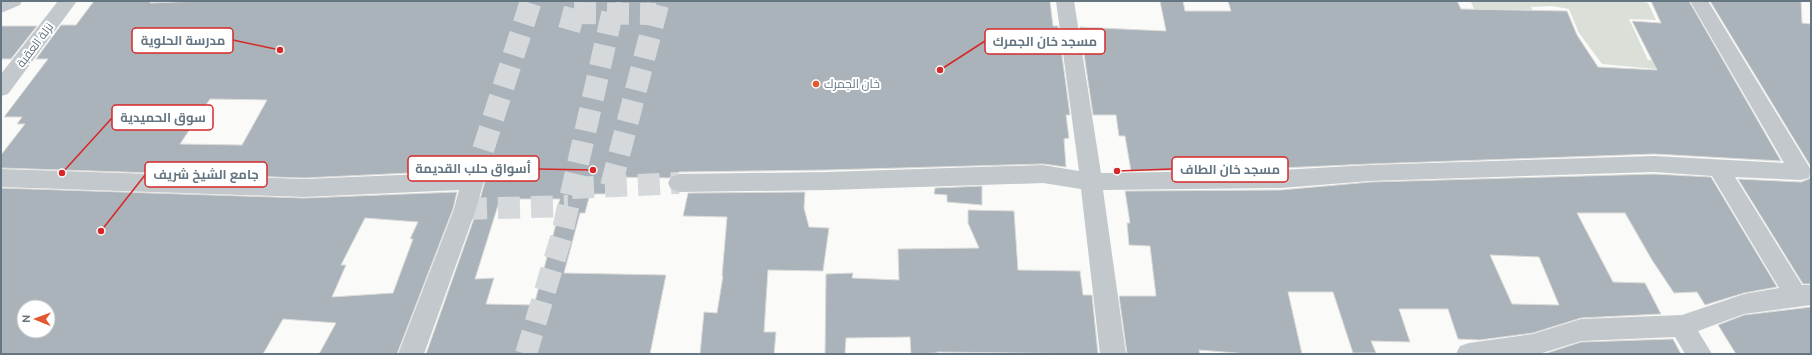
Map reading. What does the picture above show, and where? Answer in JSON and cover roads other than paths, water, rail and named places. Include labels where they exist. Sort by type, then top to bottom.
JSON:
[{"type":"street","points":[[1,7],[13,1]]},
{"type":"street","name":"نزلة العقبة","points":[[1,89],[68,1]]},
{"type":"street","points":[[1065,1],[1091,182],[1113,354]]},
{"type":"street","points":[[679,184],[1044,174],[1091,182],[1281,179],[1370,173],[1654,164],[1801,172],[1699,1]]},
{"type":"street","points":[[1469,354],[1533,345],[1581,330],[1682,326],[1744,304],[1803,295],[1718,168]]},
{"type":"street","points":[[1,178],[304,188],[473,181],[465,209],[411,354]]},
{"type":"street","points":[[1682,326],[1699,354]]},
{"type":"tunnel","points":[[473,181],[531,1]]},
{"type":"tunnel","points":[[569,30],[577,1]]},
{"type":"tunnel","points":[[612,13],[615,1]]},
{"type":"tunnel","points":[[656,14],[659,1]]},
{"type":"tunnel","points":[[574,13],[612,13]]},
{"type":"tunnel","points":[[572,188],[612,13]]},
{"type":"tunnel","points":[[612,13],[656,14]]},
{"type":"tunnel","points":[[611,186],[656,14]]},
{"type":"tunnel","points":[[572,188],[679,183]]},
{"type":"tunnel","points":[[526,354],[561,238],[572,188]]},
{"type":"tunnel","points":[[465,209],[568,206]]},
{"type":"place","name":"مدرسة الحلوية","points":[[280,50]]},
{"type":"place","name":"مسجد خان الجمرك","points":[[940,70]]},
{"type":"place","name":"خان الجمرك","points":[[816,84]]},
{"type":"place","name":"أسواق حلب القديمة","points":[[593,170]]},
{"type":"place","name":"مسجد خان الطاف","points":[[1117,171]]},
{"type":"place","name":"سوق الحميدية","points":[[62,173]]},
{"type":"place","name":"جامع الشيخ شريف","points":[[101,231]]}]
